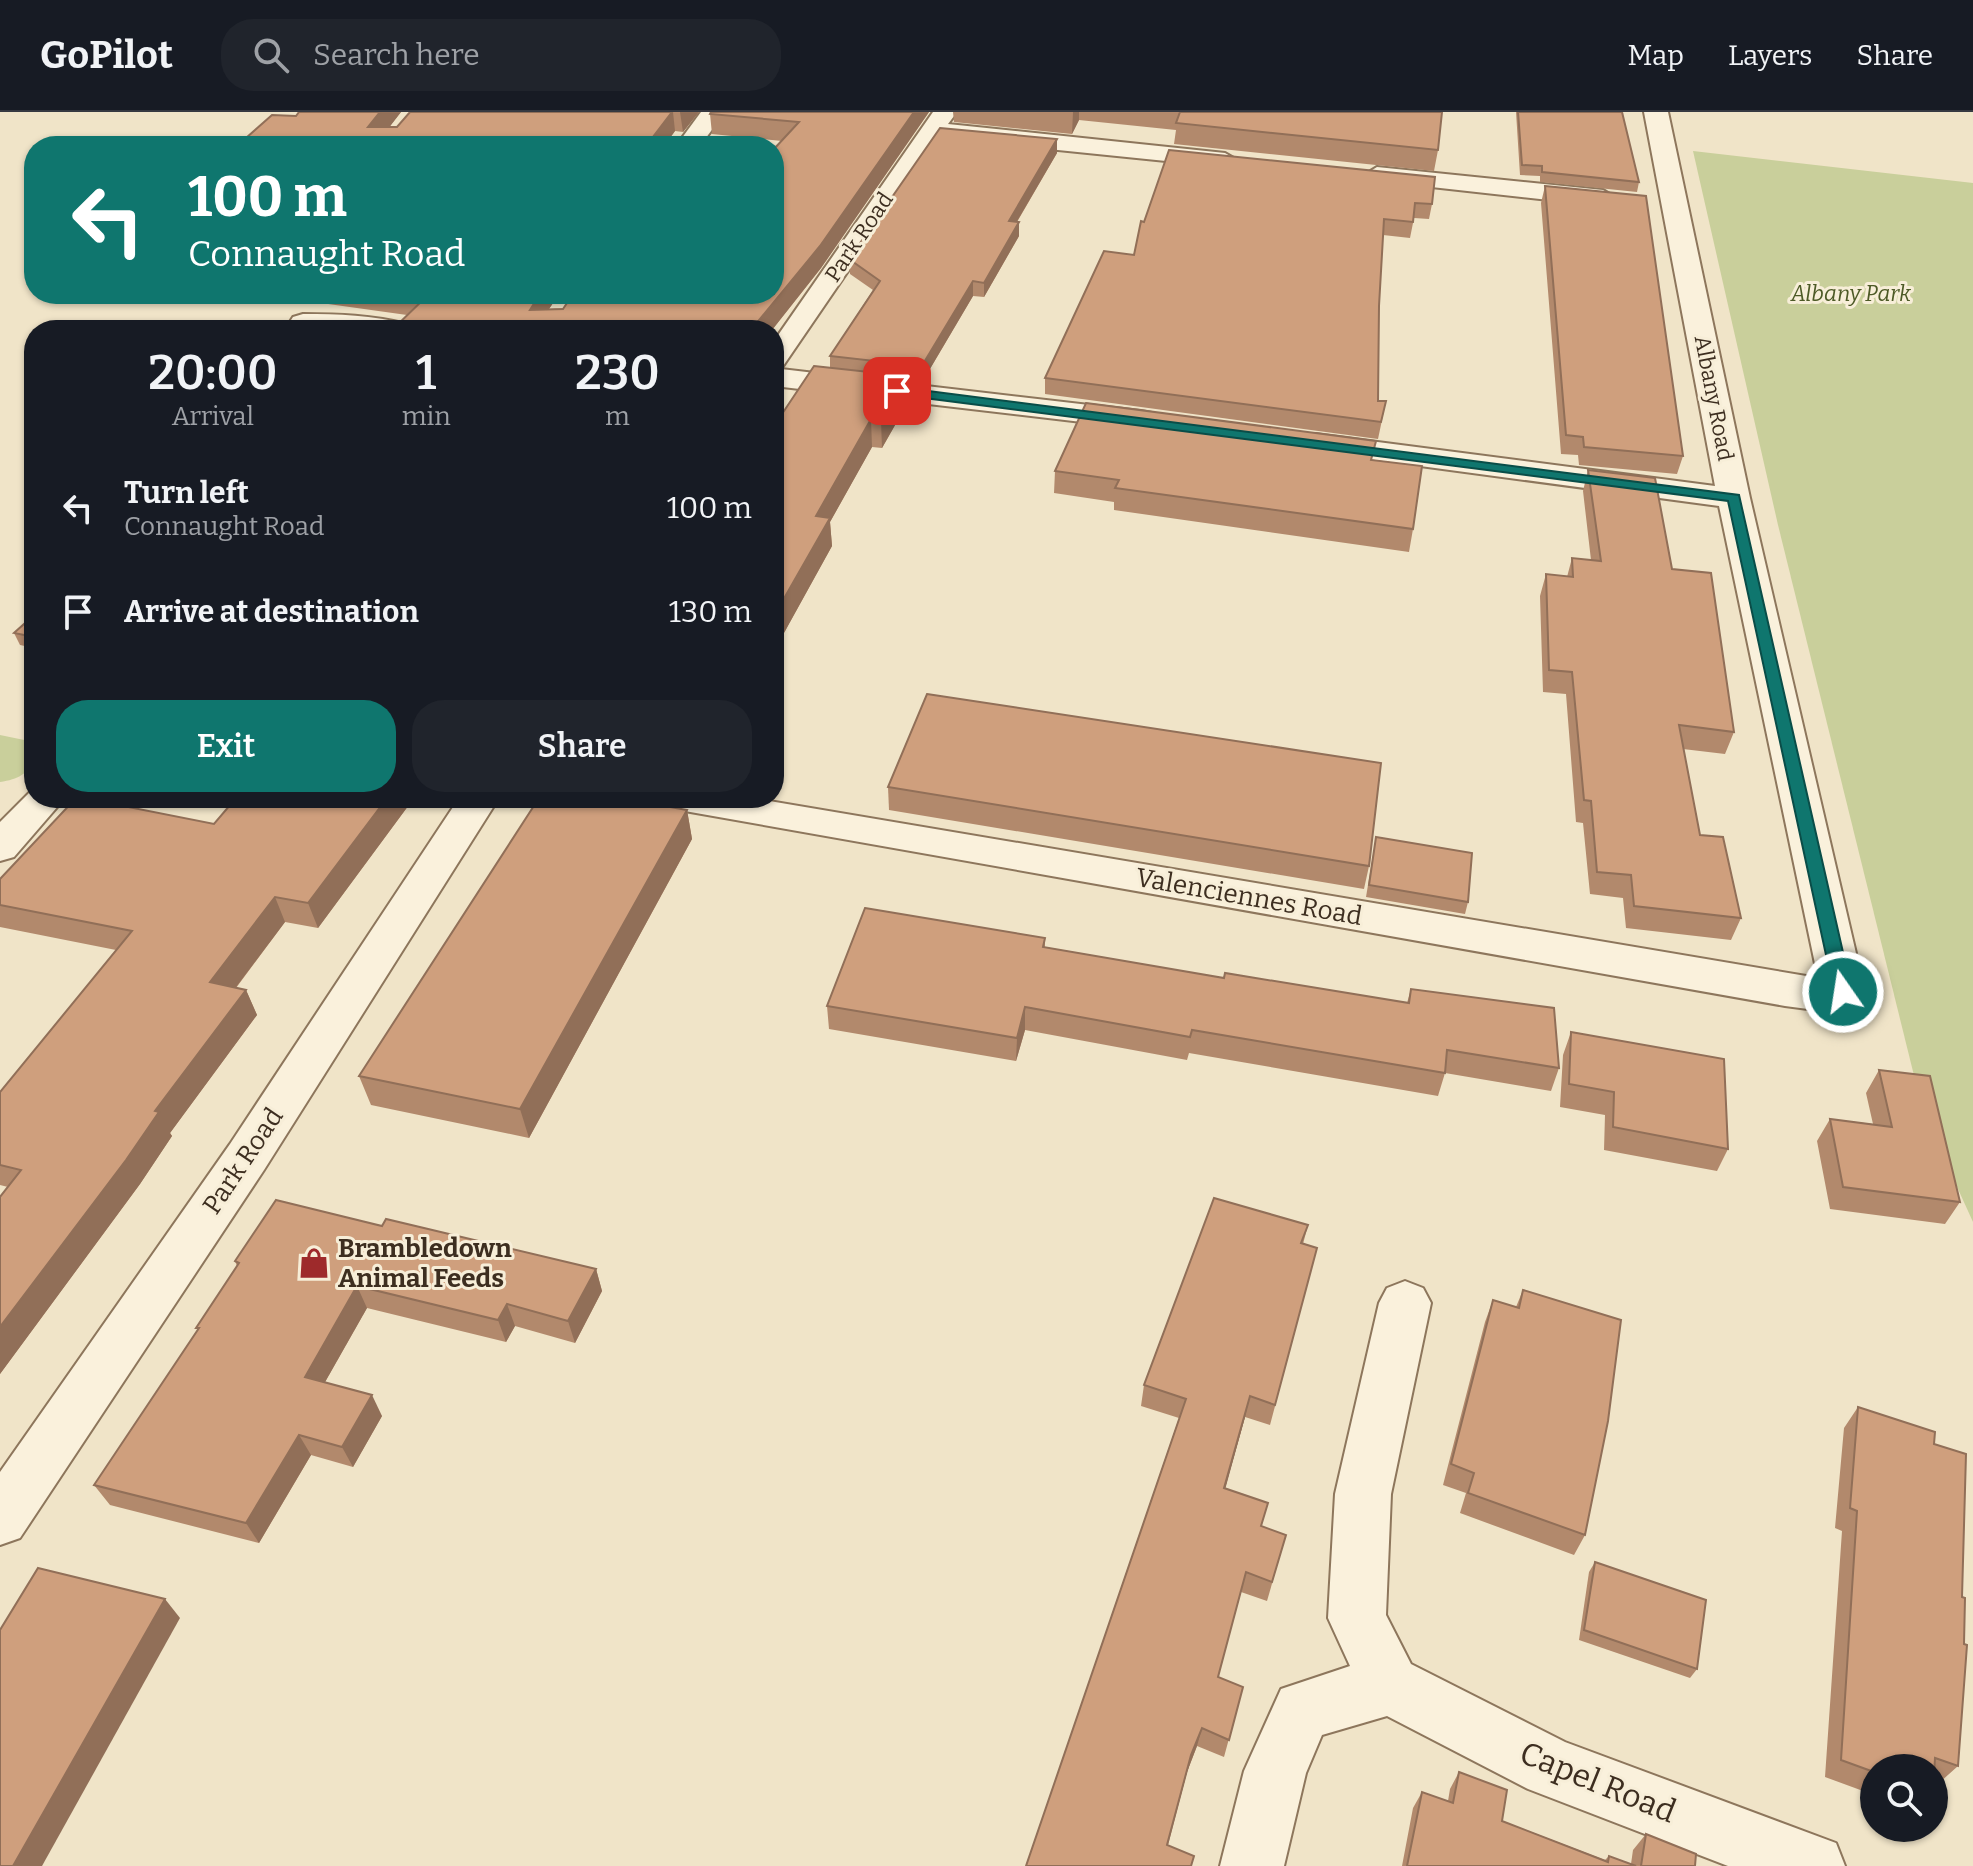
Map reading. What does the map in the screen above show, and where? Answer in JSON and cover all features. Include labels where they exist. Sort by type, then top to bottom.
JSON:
[{"type":"street","points":[[695,136],[713,112]]},
{"type":"street","name":"Albany Road","points":[[1656,112],[1651,203],[1734,498],[1843,992],[1823,995]]},
{"type":"street","points":[[939,121],[1249,162]]},
{"type":"street","name":"Park Road","points":[[784,347],[939,121]]},
{"type":"street","points":[[1360,174],[1651,203]]},
{"type":"street","points":[[784,378],[1175,425]]},
{"type":"street","points":[[1284,439],[1734,498]]},
{"type":"street","points":[[5,834],[34,808]]},
{"type":"street","name":"Park Road","points":[[0,1519],[247,1157],[473,808]]},
{"type":"street","name":"Valenciennes Road","points":[[734,808],[1823,995]]},
{"type":"street","points":[[1252,1866],[1275,1771],[1302,1710],[1390,1685],[1357,1618],[1363,1494],[1405,1303]]},
{"type":"street","name":"Capel Road","points":[[1390,1685],[1550,1767],[1813,1866]]},
{"type":"green space","name":"Albany Park","points":[[1693,151],[1973,183],[1973,1222],[1923,1112],[1778,525]]},
{"type":"green space","points":[[0,735],[24,740],[24,773],[0,782]]},
{"type":"building","points":[[299,112],[380,112],[368,127],[397,127],[410,112],[672,112],[654,136],[248,136],[272,115],[296,116]]},
{"type":"building","points":[[914,112],[820,246],[784,290],[784,138],[799,122],[710,114]]},
{"type":"building","points":[[1180,112],[1442,112],[1438,150],[1176,123]]},
{"type":"building","points":[[1518,112],[1622,112],[1639,182],[1542,172],[1542,166],[1522,165]]},
{"type":"building","points":[[940,128],[1057,139],[1009,221],[1019,222],[984,283],[973,281],[923,364],[830,356],[880,281],[849,259]]},
{"type":"building","points":[[1169,150],[1435,177],[1432,204],[1415,203],[1413,222],[1384,219],[1378,401],[1386,401],[1381,422],[1045,378],[1104,251],[1134,255],[1141,221],[1144,222]]},
{"type":"building","points":[[1545,186],[1646,196],[1683,456],[1584,447],[1583,437],[1566,435]]},
{"type":"building","points":[[419,304],[534,304],[530,310],[563,309],[566,304],[772,304],[759,320],[402,320]]},
{"type":"building","points":[[814,366],[906,376],[881,421],[871,419],[816,516],[830,518],[784,598],[784,411]]},
{"type":"building","points":[[1086,403],[1376,441],[1371,460],[1422,466],[1413,529],[1115,488],[1119,480],[1055,471]]},
{"type":"building","points":[[1588,470],[1655,478],[1672,569],[1711,573],[1734,732],[1679,725],[1700,835],[1723,837],[1741,918],[1634,906],[1631,875],[1597,872],[1591,801],[1584,800],[1572,672],[1549,670],[1546,574],[1573,577],[1572,558],[1601,561]]},
{"type":"building","points":[[24,624],[24,635],[14,633]]},
{"type":"building","points":[[927,694],[1381,763],[1369,866],[888,787]]},
{"type":"building","points":[[67,808],[133,808],[214,824],[228,808],[379,808],[308,903],[275,897],[210,982],[246,990],[155,1111],[159,1112],[126,1160],[0,1327],[0,1197],[21,1170],[0,1165],[0,1092],[132,931],[0,905],[0,879]]},
{"type":"building","points":[[533,808],[687,810],[520,1109],[359,1076]]},
{"type":"building","points":[[1376,837],[1472,853],[1468,902],[1369,885]]},
{"type":"building","points":[[865,908],[1045,938],[1043,947],[1224,978],[1225,973],[1409,1003],[1411,989],[1554,1008],[1559,1068],[1447,1050],[1445,1073],[1192,1030],[1190,1037],[1025,1007],[1017,1038],[827,1006]]},
{"type":"building","points":[[1571,1032],[1724,1059],[1728,1149],[1613,1127],[1614,1092],[1569,1084]]},
{"type":"building","points":[[1879,1070],[1930,1076],[1960,1202],[1843,1187],[1830,1119],[1892,1127]]},
{"type":"building","points":[[1214,1198],[1308,1225],[1301,1243],[1317,1248],[1275,1405],[1250,1396],[1224,1488],[1268,1503],[1261,1526],[1286,1535],[1272,1582],[1246,1572],[1218,1677],[1243,1687],[1229,1740],[1202,1728],[1191,1755],[1167,1845],[1194,1856],[1191,1866],[1026,1866],[1186,1399],[1144,1385]]},
{"type":"building","points":[[276,1200],[382,1226],[386,1219],[596,1269],[568,1321],[507,1304],[498,1320],[357,1286],[305,1377],[372,1395],[342,1447],[299,1435],[246,1523],[94,1485],[199,1328],[196,1328],[239,1263],[235,1261]]},
{"type":"building","points":[[1523,1290],[1621,1320],[1608,1421],[1585,1535],[1468,1493],[1474,1473],[1451,1464],[1493,1300],[1519,1308]]},
{"type":"building","points":[[1858,1407],[1935,1432],[1934,1444],[1966,1454],[1962,1597],[1965,1598],[1964,1644],[1967,1645],[1958,1766],[1948,1763],[1948,1754],[1860,1754],[1860,1767],[1841,1760],[1857,1511],[1850,1508]]},
{"type":"building","points":[[1595,1562],[1706,1600],[1697,1669],[1584,1630]]},
{"type":"building","points":[[38,1568],[165,1599],[13,1866],[0,1866],[0,1630]]},
{"type":"building","points":[[1459,1772],[1507,1790],[1502,1821],[1608,1862],[1609,1856],[1636,1866],[1407,1866],[1422,1792],[1453,1803]]},
{"type":"building","points":[[1646,1834],[1696,1854],[1695,1866],[1641,1866]]},
{"type":"place","name":"Brambledown Animal Feeds","points":[[314,1263]]},
{"type":"route","points":[[897,391],[1051,408],[1734,498],[1816,882],[1843,992]]}]
